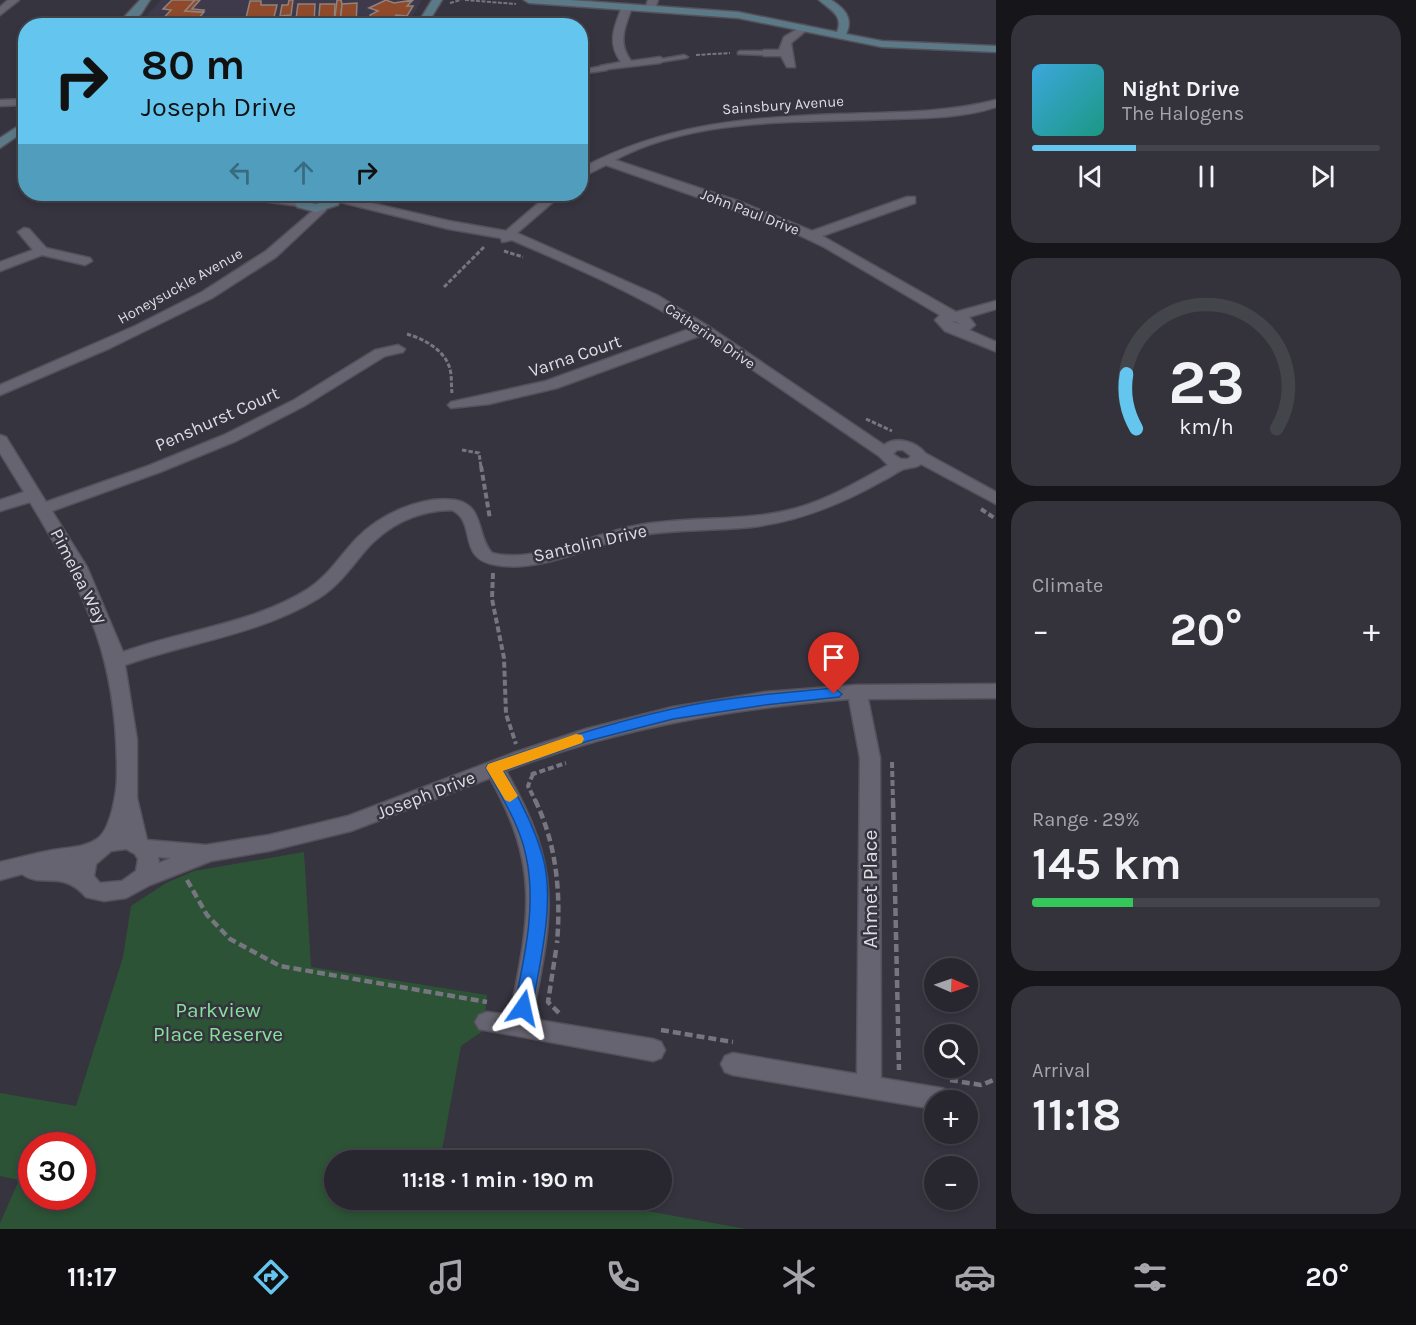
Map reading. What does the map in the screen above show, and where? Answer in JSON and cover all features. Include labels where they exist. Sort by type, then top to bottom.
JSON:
[{"type":"street","points":[[0,12],[14,0]]},
{"type":"street","points":[[129,17],[137,0],[145,0]]},
{"type":"street","points":[[129,17],[137,12],[145,0]]},
{"type":"street","points":[[425,18],[437,0]]},
{"type":"street","points":[[529,0],[627,7],[652,4],[738,15],[882,44],[996,49]]},
{"type":"street","points":[[824,0],[842,13],[845,22],[834,36]]},
{"type":"street","points":[[627,7],[615,41],[618,52],[628,64]]},
{"type":"street","points":[[783,53],[787,40],[804,28]]},
{"type":"street","points":[[929,47],[996,56]]},
{"type":"street","points":[[764,53],[783,53]]},
{"type":"street","points":[[783,53],[791,65]]},
{"type":"street","points":[[604,68],[660,60]]},
{"type":"street","points":[[0,103],[18,107]]},
{"type":"street","name":"Sainsbury Avenue","points":[[588,169],[648,141],[734,123],[959,113],[996,103]]},
{"type":"street","points":[[15,131],[18,124]]},
{"type":"street","points":[[0,144],[18,129]]},
{"type":"street","name":"John Paul Drive","points":[[604,160],[751,210],[811,236],[996,347]]},
{"type":"street","points":[[811,236],[911,200]]},
{"type":"street","points":[[301,226],[303,201]]},
{"type":"street","name":"Catherine Drive","points":[[329,201],[373,207],[448,225],[481,237],[509,237],[528,250],[560,257],[652,298],[703,329],[852,430],[899,457],[967,483],[996,499]]},
{"type":"street","name":"Honeysuckle Avenue","points":[[0,390],[150,325],[235,278],[272,253],[329,201]]},
{"type":"street","points":[[509,237],[548,201]]},
{"type":"street","points":[[24,232],[41,251]]},
{"type":"street","points":[[0,267],[41,251],[85,261]]},
{"type":"street","points":[[957,322],[992,307]]},
{"type":"street","name":"Varna Court","points":[[456,405],[488,401],[558,385],[703,329]]},
{"type":"street","name":"Penshurst Court","points":[[0,506],[38,501],[154,470],[230,438],[299,403],[380,353],[398,349]]},
{"type":"street","name":"Pimelea Way","points":[[0,440],[89,589],[115,658],[127,740],[127,798],[140,846]]},
{"type":"street","name":"Santolin Drive","points":[[496,560],[555,553],[638,530],[679,524],[769,519],[844,497],[870,482],[899,457]]},
{"type":"street","points":[[115,658],[259,620],[287,609],[316,592],[332,579],[367,538],[381,526],[420,509],[447,505],[464,509],[472,518],[477,547],[482,554],[496,560]]},
{"type":"street","name":"Joseph Drive","points":[[144,878],[209,853],[269,843],[351,823],[494,768],[586,736],[673,714],[765,699],[857,692],[996,691]]},
{"type":"street","name":"Ahmet Place","points":[[857,692],[870,758],[869,1076]]},
{"type":"street","points":[[494,768],[513,802],[534,856],[539,904],[532,960],[521,1018]]},
{"type":"street","name":"Pimelea Way","points":[[100,848],[127,798]]},
{"type":"street","points":[[9,870],[54,858],[100,848],[128,842],[140,846],[149,862],[144,878],[126,891],[115,894],[94,891],[83,878],[82,870],[100,848]]},
{"type":"street","name":"Joseph Drive","points":[[140,846],[209,853]]},
{"type":"street","points":[[9,870],[58,872],[83,878]]},
{"type":"street","points":[[487,1022],[521,1018],[652,1039]]},
{"type":"street","points":[[738,1054],[943,1089]]},
{"type":"lane","points":[[740,53],[764,53]]},
{"type":"lane","points":[[660,60],[684,57]]},
{"type":"lane","points":[[588,71],[604,68]]},
{"type":"path","points":[[684,57],[740,53]]},
{"type":"path","points":[[444,287],[485,246]]},
{"type":"path","points":[[407,334],[426,341],[443,357],[450,371],[450,384],[456,405]]},
{"type":"path","points":[[462,450],[479,453],[490,521]]},
{"type":"path","points":[[496,560],[491,592],[504,658],[503,678]]},
{"type":"path","points":[[890,752],[898,1070]]},
{"type":"path","points":[[533,774],[528,786],[544,816],[560,879],[561,917],[548,1002],[559,1014],[571,1016]]},
{"type":"path","points":[[183,862],[187,879],[207,915],[230,939],[280,966],[521,1018]]},
{"type":"path","points":[[652,1039],[738,1054]]},
{"type":"path","points":[[869,1076],[898,1070],[910,1072]]},
{"type":"path","points":[[943,1089],[981,1086],[996,1079]]},
{"type":"shaded area","points":[[161,0],[422,0],[411,18],[144,18]]},
{"type":"green space","name":"Parkview Place Reserve","points":[[304,852],[311,967],[487,995],[483,1031],[461,1046],[442,1150],[324,1150],[324,1210],[642,1210],[746,1229],[0,1229],[0,1223],[18,1182],[18,1210],[96,1210],[96,1132],[18,1132],[18,1180],[0,1176],[0,1093],[76,1106],[123,957],[131,906],[166,883],[194,871]]},
{"type":"building","points":[[172,0],[195,0],[185,11],[204,12],[199,18],[164,18],[171,10],[163,9]]},
{"type":"building","points":[[195,0],[200,0],[192,9],[204,10],[202,12],[185,11]]},
{"type":"building","points":[[289,0],[293,0],[291,15],[280,16],[282,5],[288,5]]},
{"type":"building","points":[[337,0],[341,0],[341,18],[335,18]]},
{"type":"building","points":[[386,0],[394,3],[413,0],[407,6],[413,6],[407,16],[372,18],[370,15],[378,11],[369,8]]},
{"type":"building","points":[[250,1],[261,1],[261,5],[277,5],[274,17],[246,18]]},
{"type":"building","points":[[357,3],[356,18],[341,18],[342,4]]},
{"type":"building","points":[[298,4],[315,4],[314,18],[296,18]]},
{"type":"building","points":[[320,4],[335,4],[334,18],[319,18]]},
{"type":"slow traffic","points":[[510,796],[494,768],[576,739]]},
{"type":"route","points":[[523,1008],[539,904],[534,856],[513,802],[494,768],[586,736],[673,714],[765,699],[834,694]]}]
